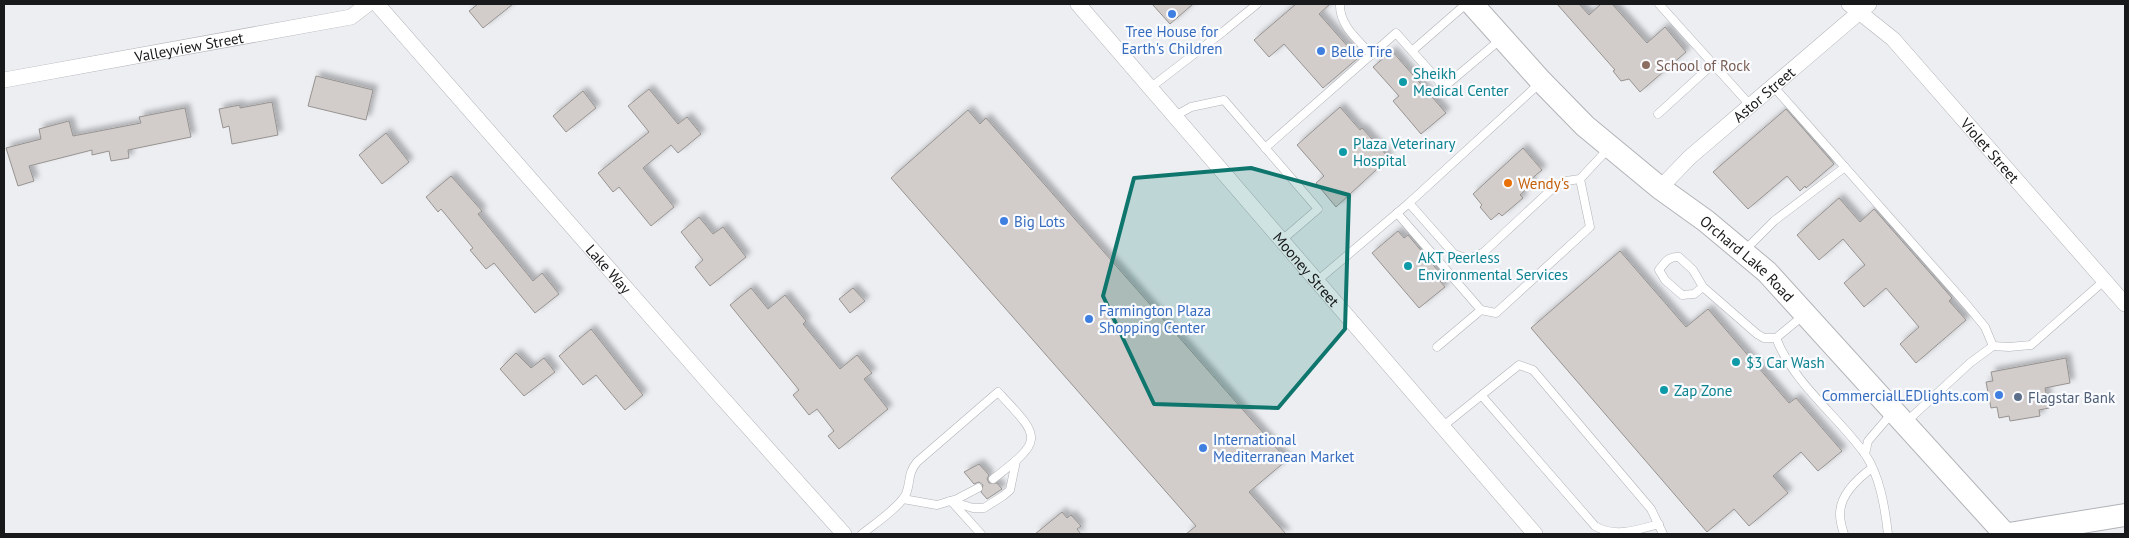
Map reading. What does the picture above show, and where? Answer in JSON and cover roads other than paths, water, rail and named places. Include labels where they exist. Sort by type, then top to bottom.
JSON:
[{"type":"main road","name":"Orchard Lake Road","points":[[1472,4],[1541,82],[1585,126],[1660,188],[1706,221],[1767,272],[2004,534]]},
{"type":"main road","points":[[2009,534],[2125,515]]},
{"type":"street","name":"Valleyview Street","points":[[4,80],[351,17],[368,4]]},
{"type":"street","name":"Lake Way","points":[[377,4],[844,534]]},
{"type":"street","name":"Mooney Street","points":[[1078,4],[1535,534]]},
{"type":"street","name":"Astor Street","points":[[1660,188],[1690,157],[1773,86],[1860,6]]},
{"type":"street","name":"Violet Street","points":[[1860,6],[1893,39],[2125,304]]},
{"type":"lane","points":[[1150,88],[1257,4]]},
{"type":"lane","points":[[1340,4],[1343,23],[1372,55]]},
{"type":"lane","points":[[1412,51],[1466,4]]},
{"type":"lane","points":[[1659,4],[1750,105]]},
{"type":"lane","points":[[1265,148],[1396,33],[1444,87],[1502,38]]},
{"type":"lane","points":[[1658,114],[1713,64]]},
{"type":"lane","points":[[1317,281],[1409,203],[1541,82]]},
{"type":"lane","points":[[1773,86],[1968,305],[1985,327],[1993,346]]},
{"type":"lane","points":[[1175,116],[1191,107],[1224,100],[1318,209],[1282,240]]},
{"type":"lane","points":[[1409,203],[1454,254],[1469,259],[1484,252],[1553,188],[1566,182],[1580,179],[1609,147]]},
{"type":"lane","points":[[1743,251],[1774,221],[1845,167]]},
{"type":"lane","points":[[1396,213],[1481,310],[1496,313],[1590,227],[1580,179]]},
{"type":"lane","points":[[1703,287],[1694,294],[1682,295],[1665,280],[1659,270],[1665,261],[1673,256],[1679,257],[1693,270],[1703,287],[1764,338],[1776,338],[1806,313]]},
{"type":"lane","points":[[1866,454],[1868,441],[1970,362],[1993,346],[2030,345],[2105,280]]},
{"type":"lane","points":[[1437,347],[1481,310]]},
{"type":"lane","points":[[1776,338],[1783,355],[1794,371],[1866,454],[1885,507],[1888,534]]},
{"type":"lane","points":[[1442,427],[1519,366],[1533,370],[1651,509],[1663,534]]},
{"type":"lane","points":[[862,534],[903,499],[908,485],[909,474],[917,462],[998,392],[1027,425],[1032,436],[1030,444],[1022,456],[993,479]]},
{"type":"lane","points":[[1482,396],[1595,526],[1608,534],[1617,534],[1658,524]]},
{"type":"lane","points":[[950,501],[973,508],[984,508],[1010,490],[1016,461]]},
{"type":"lane","points":[[1844,534],[1840,515],[1842,501],[1851,487],[1872,468]]},
{"type":"lane","points":[[903,499],[937,505],[978,488]]},
{"type":"lane","points":[[950,501],[981,534]]},
{"type":"place","name":"Tree House for Earth's Children","points":[[1172,14]]},
{"type":"place","name":"Belle Tire","points":[[1321,51]]},
{"type":"place","name":"School of Rock","points":[[1646,65]]},
{"type":"place","name":"Sheikh Medical Center","points":[[1403,82]]},
{"type":"place","name":"Plaza Veterinary Hospital","points":[[1343,152]]},
{"type":"place","name":"Wendy's","points":[[1508,183]]},
{"type":"place","name":"Big Lots","points":[[1004,221]]},
{"type":"place","name":"AKT Peerless Environmental Services","points":[[1408,266]]},
{"type":"place","name":"Farmington Plaza Shopping Center","points":[[1089,319]]},
{"type":"place","name":"$3 Car Wash","points":[[1736,362]]},
{"type":"place","name":"Zap Zone","points":[[1664,390]]},
{"type":"place","name":"CommercialLEDlights.com","points":[[1999,395]]},
{"type":"place","name":"Flagstar Bank","points":[[2018,397]]},
{"type":"place","name":"International Mediterranean Market","points":[[1203,448]]}]
